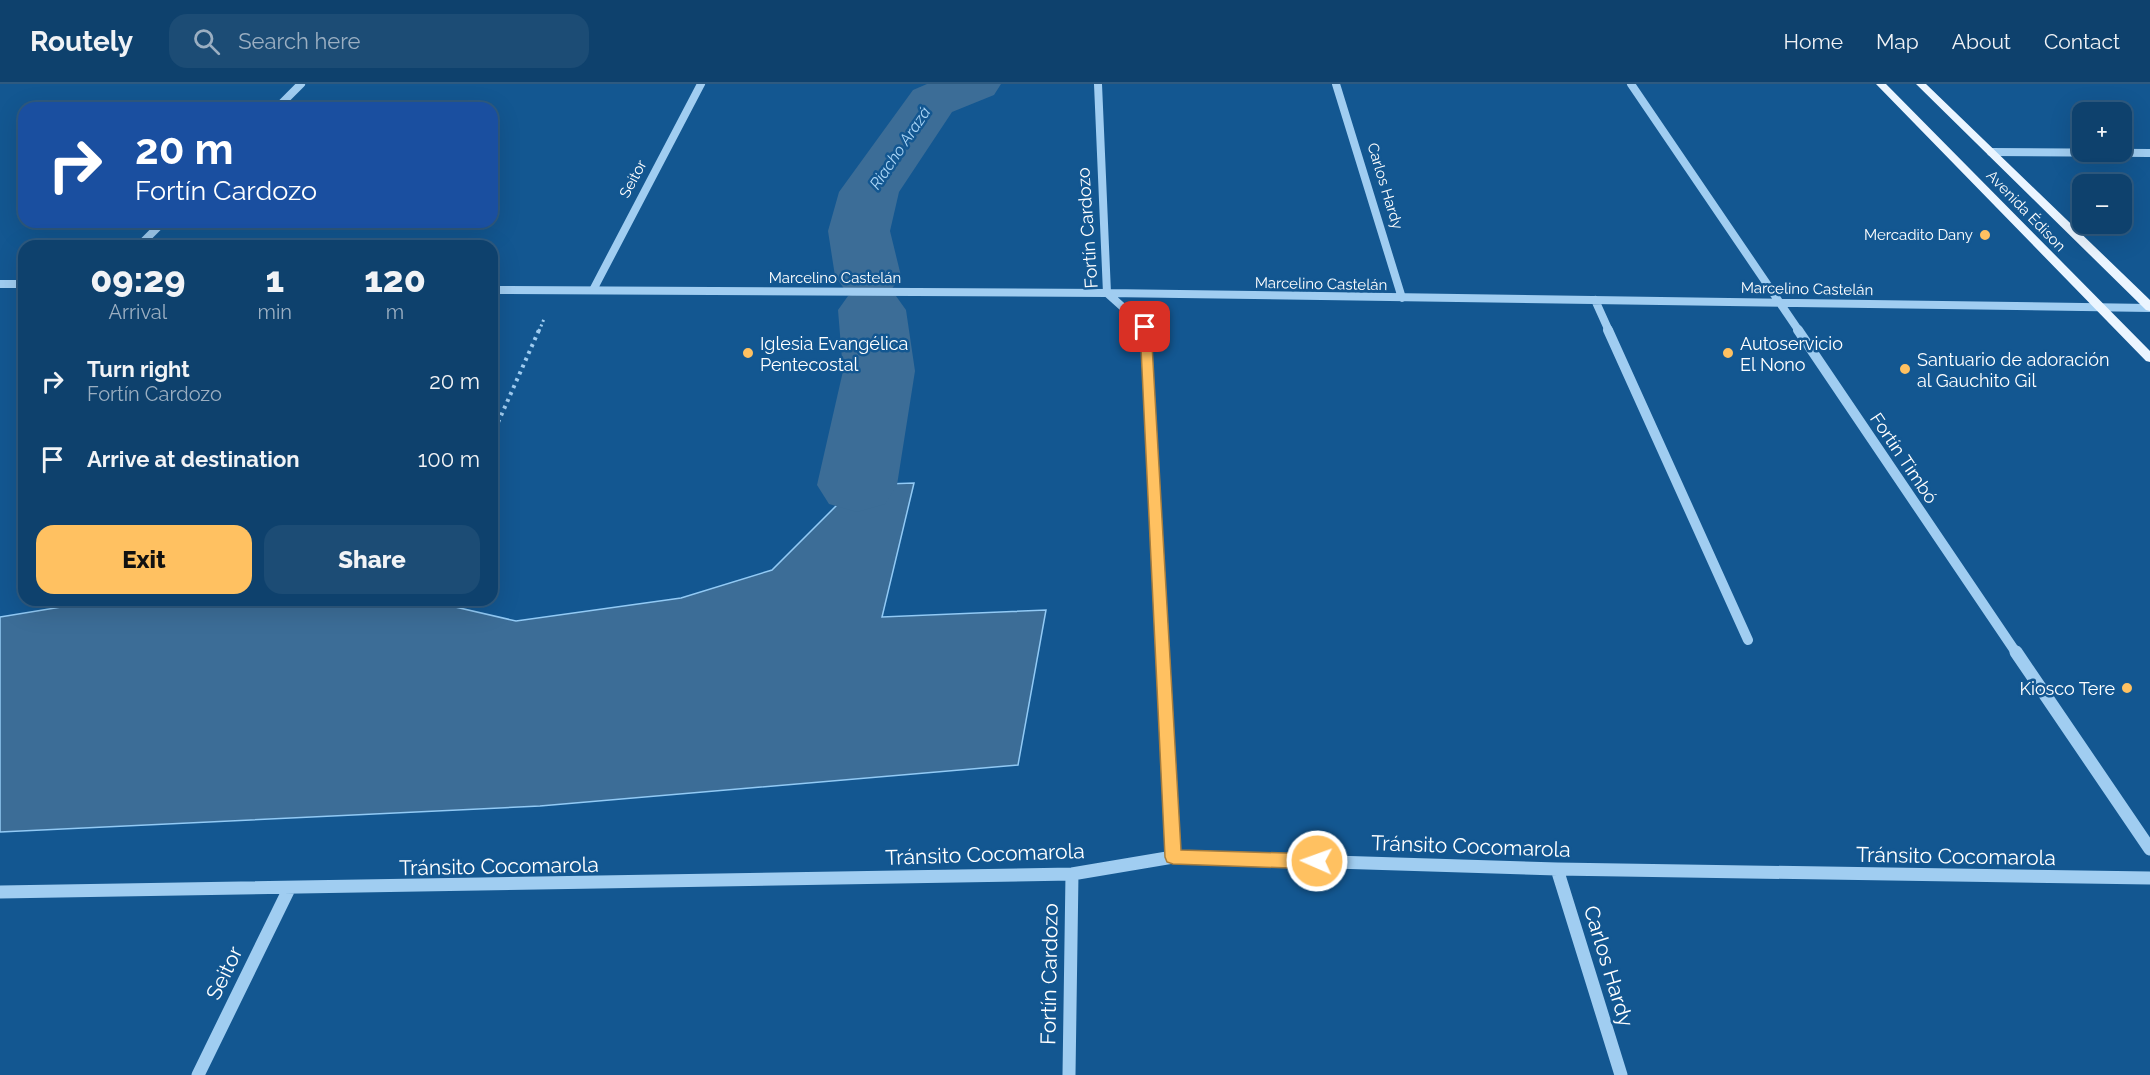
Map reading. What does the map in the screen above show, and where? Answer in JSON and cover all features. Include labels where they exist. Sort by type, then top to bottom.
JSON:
[{"type":"main road","name":"Avenida Édison","points":[[1881,84],[2150,358]]},
{"type":"main road","name":"Avenida Édison","points":[[1921,84],[2150,307]]},
{"type":"street","points":[[283,102],[301,84]]},
{"type":"street","name":"Seitor","points":[[593,290],[701,84]]},
{"type":"street","name":"Fortín Cardozo","points":[[1098,84],[1107,293],[1145,327],[1173,857]]},
{"type":"street","name":"Carlos Hardy","points":[[1336,84],[1402,298]]},
{"type":"street","name":"Fortín Timbó","points":[[1631,84],[2150,849]]},
{"type":"street","points":[[1991,152],[2150,153]]},
{"type":"street","points":[[145,240],[157,228]]},
{"type":"street","points":[[0,284],[18,284]]},
{"type":"street","name":"Marcelino Castelán","points":[[498,290],[1107,293],[2150,307]]},
{"type":"street","points":[[1595,300],[1748,640]]},
{"type":"street","name":"Tránsito Cocomarola","points":[[0,892],[289,889],[1072,874],[1173,857],[1557,869],[2150,878]]},
{"type":"street","name":"Carlos Hardy","points":[[1557,869],[1621,1075]]},
{"type":"street","name":"Fortín Cardozo","points":[[1069,1075],[1072,874]]},
{"type":"street","name":"Seitor","points":[[198,1075],[289,889]]},
{"type":"path","points":[[498,423],[557,291]]},
{"type":"water","points":[[914,483],[882,617],[1046,610],[1018,765],[540,806],[0,832],[0,617],[67,606],[451,606],[516,621],[681,598],[772,570],[857,485]]},
{"type":"waterway","name":"Riacho Arazá","points":[[868,276],[859,231],[869,192],[932,101],[975,84]]},
{"type":"waterway","name":"Riacho Arazá","points":[[857,485],[879,371],[872,310]]},
{"type":"place","name":"Mercadito Dany","points":[[1985,235]]},
{"type":"place","name":"Iglesia Evangélica Pentecostal","points":[[748,353]]},
{"type":"place","name":"Autoservicio El Nono","points":[[1728,353]]},
{"type":"place","name":"Santuario de adoración al Gauchito Gil","points":[[1905,369]]},
{"type":"place","name":"Kiosco Tere","points":[[2127,688]]},
{"type":"route","points":[[1145,327],[1173,857],[1317,861]]}]
